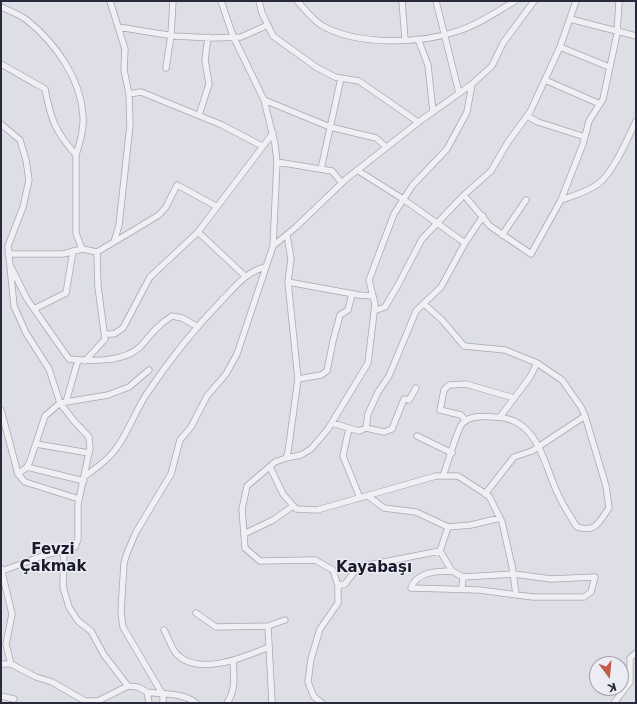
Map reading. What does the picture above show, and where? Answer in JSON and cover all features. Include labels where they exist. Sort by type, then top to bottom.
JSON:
[{"type":"street","points":[[110,1],[125,49],[124,70],[129,94],[128,141],[118,225],[114,242]]},
{"type":"street","points":[[166,68],[171,35],[172,1]]},
{"type":"street","points":[[163,703],[163,695],[124,627],[121,612],[126,553],[136,532],[171,474],[180,440],[191,427],[207,396],[226,374],[236,354],[272,246],[277,162],[273,133],[264,100],[233,36],[221,1]]},
{"type":"street","points":[[259,1],[273,36],[279,41],[316,67],[341,78],[359,81],[418,122]]},
{"type":"street","points":[[297,1],[320,24],[352,37],[405,39],[418,39],[444,35],[474,25],[515,1]]},
{"type":"street","points":[[402,1],[405,39]]},
{"type":"street","points":[[436,1],[459,93]]},
{"type":"street","points":[[272,246],[287,235],[357,170],[418,122],[472,84],[492,66],[503,43],[534,1]]},
{"type":"street","points":[[374,311],[385,307],[422,239],[464,195],[491,171],[508,142],[527,116],[560,47],[576,1]]},
{"type":"street","points":[[464,195],[490,226],[531,254],[561,200],[585,137],[589,121],[603,99],[617,31],[619,1]]},
{"type":"street","points":[[1,7],[27,20],[60,53],[76,84],[84,116],[83,130],[76,155],[76,234],[82,249]]},
{"type":"street","points":[[570,19],[636,36]]},
{"type":"street","points":[[118,27],[171,35],[241,37],[268,25]]},
{"type":"street","points":[[199,115],[209,84],[205,60],[208,37]]},
{"type":"street","points":[[418,39],[428,65],[433,112]]},
{"type":"street","points":[[560,47],[609,67]]},
{"type":"street","points":[[1,64],[45,89],[52,120],[64,142],[76,155]]},
{"type":"street","points":[[321,169],[341,78]]},
{"type":"street","points":[[545,80],[600,104]]},
{"type":"street","points":[[322,703],[314,697],[308,682],[311,659],[320,629],[338,603],[338,586],[333,570],[315,560],[260,561],[245,548],[242,509],[248,486],[270,467],[286,458],[301,455],[311,449],[332,423],[368,363],[374,311],[373,296],[369,280],[394,214],[412,186],[446,149],[467,112],[472,84]]},
{"type":"street","points":[[129,94],[141,92],[222,124],[262,146]]},
{"type":"street","points":[[264,100],[330,127],[376,138],[386,147]]},
{"type":"street","points":[[527,116],[538,122],[585,137]]},
{"type":"street","points":[[561,200],[591,189],[604,179],[625,145],[636,121]]},
{"type":"street","points":[[1,124],[20,140],[26,160],[29,180],[23,206],[8,246],[14,306],[26,333],[48,369],[63,402],[74,421],[89,437],[89,453],[79,499],[78,539],[75,547],[1,569],[4,588],[12,614],[6,644],[11,664]]},
{"type":"street","points":[[105,334],[114,334],[123,328],[150,277],[198,232],[216,206],[273,133]]},
{"type":"street","points":[[277,162],[332,171],[342,183]]},
{"type":"street","points":[[357,170],[403,199],[436,224],[465,243]]},
{"type":"street","points":[[8,254],[63,254],[82,249],[97,252],[159,215],[166,207],[177,185],[216,206]]},
{"type":"street","points":[[502,235],[526,200]]},
{"type":"street","points":[[366,428],[368,414],[378,392],[389,376],[416,311],[441,287],[465,243],[483,216]]},
{"type":"street","points":[[198,232],[245,276]]},
{"type":"street","points":[[286,458],[298,379],[288,282],[291,259],[287,235]]},
{"type":"street","points":[[34,309],[66,293],[73,251]]},
{"type":"street","points":[[85,361],[105,339],[98,287],[97,252]]},
{"type":"street","points":[[9,263],[27,299],[69,359],[94,362],[118,358],[139,347],[152,331],[172,316],[198,327]]},
{"type":"street","points":[[27,467],[84,478],[102,464],[116,450],[147,393],[198,327],[245,276],[265,267]]},
{"type":"street","points":[[288,282],[352,294],[373,296]]},
{"type":"street","points":[[298,379],[321,375],[327,371],[340,315],[348,310],[352,294]]},
{"type":"street","points":[[424,304],[442,320],[464,346],[505,350],[537,363],[562,380],[581,407],[585,416],[606,486],[609,508],[596,526],[586,530],[577,527],[557,494],[539,445],[526,429],[506,417],[481,416],[466,421],[462,424],[443,476]]},
{"type":"street","points":[[63,402],[78,360]]},
{"type":"street","points":[[500,416],[530,377],[537,363]]},
{"type":"street","points":[[18,474],[27,467],[46,416],[63,402],[108,395],[129,387],[149,370]]},
{"type":"street","points":[[466,421],[461,415],[440,410],[444,390],[449,384],[466,384],[514,398]]},
{"type":"street","points":[[332,423],[359,431],[366,428],[384,432],[392,429],[404,399],[409,400],[416,388]]},
{"type":"street","points":[[1,410],[18,474],[25,482],[79,499]]},
{"type":"street","points":[[485,494],[514,457],[532,451],[585,416]]},
{"type":"street","points":[[349,428],[343,456],[360,498]]},
{"type":"street","points":[[417,436],[452,453]]},
{"type":"street","points":[[36,444],[89,453]]},
{"type":"street","points":[[270,467],[283,494],[296,509],[317,510],[436,476],[458,476],[489,496],[500,518],[514,574],[516,594]]},
{"type":"street","points":[[368,496],[384,508],[416,512],[448,527],[471,525],[500,518]]},
{"type":"street","points":[[244,534],[273,520],[293,506]]},
{"type":"street","points":[[448,527],[440,551],[452,571]]},
{"type":"street","points":[[64,550],[63,587],[69,608],[78,621],[91,631],[104,655],[128,686]]},
{"type":"street","points":[[338,586],[345,584],[358,567],[440,551]]},
{"type":"street","points":[[436,571],[452,571],[463,577],[514,574],[551,579],[595,577],[591,592],[584,597],[533,597],[462,589],[411,588],[414,581],[424,575],[436,571]]},
{"type":"street","points":[[462,589],[463,577]]},
{"type":"street","points":[[196,613],[216,627],[268,626],[285,620]]},
{"type":"street","points":[[268,626],[272,703]]},
{"type":"street","points":[[164,630],[176,653],[194,664],[233,661],[269,647]]},
{"type":"street","points":[[614,703],[630,682],[630,658],[636,653]]},
{"type":"street","points":[[227,703],[231,698],[234,682],[233,661]]},
{"type":"street","points":[[1,664],[11,664],[36,677],[52,682],[85,701],[98,701],[128,686],[138,687],[147,692],[163,695],[177,694],[196,703]]},
{"type":"street","points":[[147,692],[149,703]]},
{"type":"street","points":[[1,696],[14,700]]},
{"type":"district","name":"Fevzi Çakmak","points":[[53,558]]},
{"type":"district","name":"Kayabaşı","points":[[374,568]]}]
